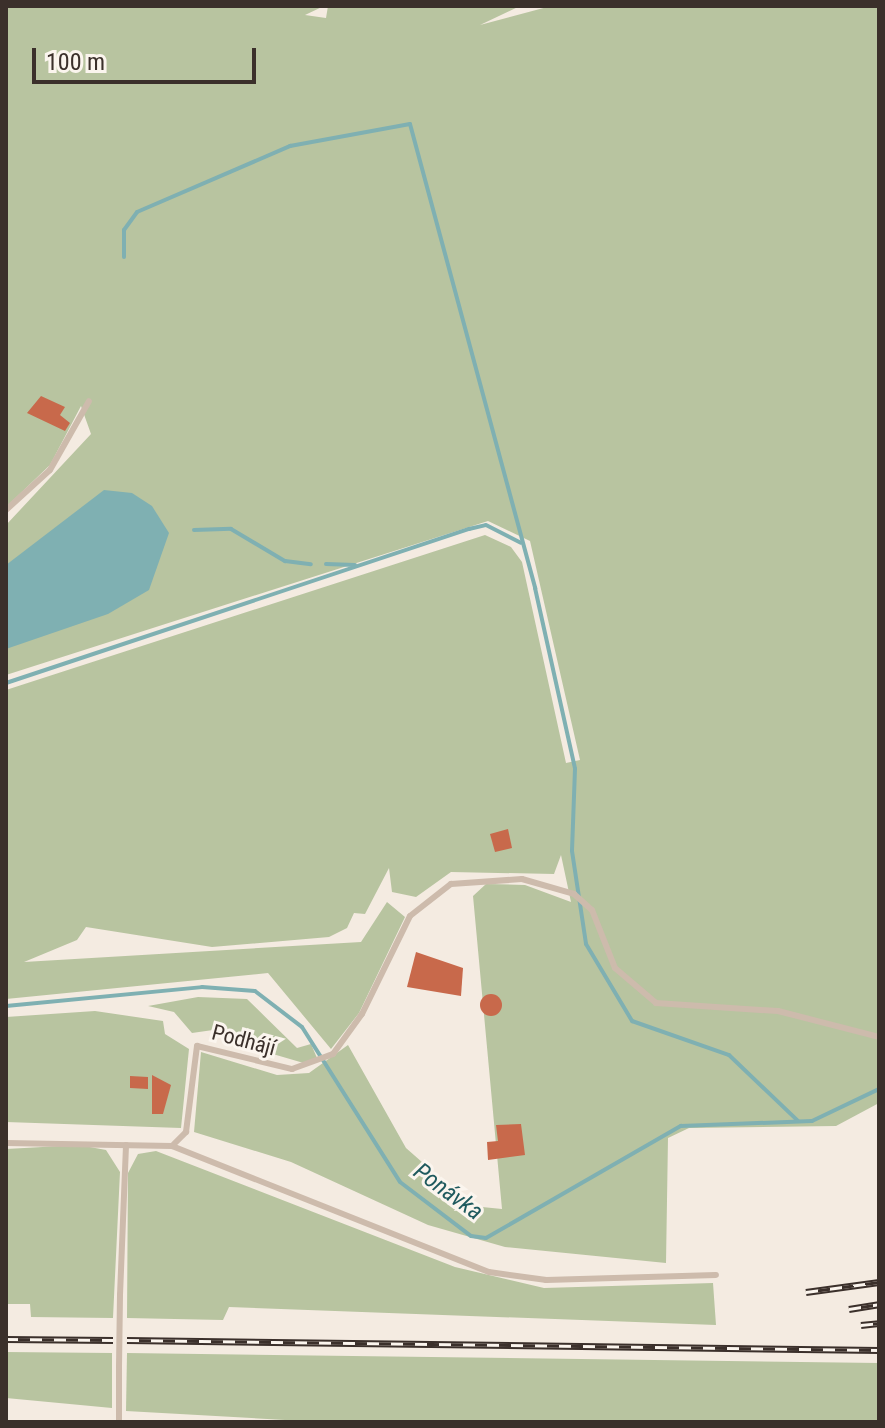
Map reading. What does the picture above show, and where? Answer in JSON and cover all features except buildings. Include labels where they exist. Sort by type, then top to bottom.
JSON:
[{"type":"lane","points":[[6,510],[50,470],[89,401]]},
{"type":"lane","name":"Podhájí","points":[[172,1146],[186,1132],[197,1046],[272,1067],[310,1068],[333,1054],[362,1014],[401,929],[429,895],[451,884],[522,879],[574,894],[590,908],[615,968],[648,1000],[736,1013],[778,1011],[879,1037]]},
{"type":"lane","points":[[6,1143],[172,1146],[489,1272],[574,1281],[716,1275]]},
{"type":"lane","points":[[119,1422],[126,1145]]},
{"type":"green space","points":[[6,6],[324,6],[305,15],[326,18],[328,6],[520,6],[480,25],[551,6],[879,6],[879,1103],[836,1126],[689,1128],[668,1138],[666,1263],[505,1247],[428,1225],[291,1162],[194,1132],[201,1052],[277,1075],[309,1073],[348,1045],[406,1148],[472,1206],[502,1209],[473,896],[486,884],[525,885],[571,902],[561,855],[554,874],[451,872],[416,897],[392,892],[389,868],[365,914],[354,913],[347,928],[329,937],[212,947],[86,927],[77,940],[24,962],[361,942],[387,902],[405,917],[359,1013],[331,1049],[268,973],[6,999],[6,690],[485,535],[511,547],[522,562],[566,763],[580,760],[530,541],[488,521],[6,675],[6,525],[91,434],[81,406],[50,465],[6,507]]},
{"type":"green space","points":[[198,997],[247,999],[297,1048],[311,1044],[317,1058],[307,1064],[252,1048],[220,1029],[192,1033],[174,1012],[148,1006]]},
{"type":"green space","points":[[95,1011],[163,1021],[165,1034],[189,1049],[181,1128],[6,1122],[6,1017]]},
{"type":"green space","points":[[79,1145],[106,1150],[120,1172],[113,1318],[31,1317],[30,1304],[6,1304],[6,1149]]},
{"type":"green space","points":[[156,1151],[455,1267],[544,1288],[713,1283],[716,1325],[229,1307],[223,1320],[127,1318],[128,1173],[138,1154]]},
{"type":"green space","points":[[6,1352],[112,1353],[112,1408],[6,1398]]},
{"type":"green space","points":[[127,1353],[879,1363],[879,1422],[320,1422],[126,1411]]},
{"type":"water","points":[[104,490],[132,493],[152,506],[169,533],[149,590],[108,614],[6,649],[6,565]]},
{"type":"waterway","points":[[124,257],[124,230],[137,212],[290,146],[410,124],[535,588],[575,769],[572,851],[586,944],[632,1021],[729,1055],[798,1121]]},
{"type":"waterway","points":[[6,683],[469,529],[486,525],[521,543]]},
{"type":"waterway","points":[[194,530],[231,529],[285,561],[311,564]]},
{"type":"waterway","points":[[326,564],[355,565]]},
{"type":"waterway","name":"Ponávka","points":[[6,1006],[202,987],[255,991],[302,1027],[400,1182],[471,1236],[486,1238],[681,1126],[812,1121],[879,1089]]},
{"type":"railway","points":[[806,1292],[879,1282]]},
{"type":"railway","points":[[849,1309],[879,1304]]},
{"type":"railway","points":[[861,1325],[879,1323]]},
{"type":"railway","points":[[6,1339],[113,1340]]},
{"type":"railway","points":[[127,1340],[879,1350]]}]
